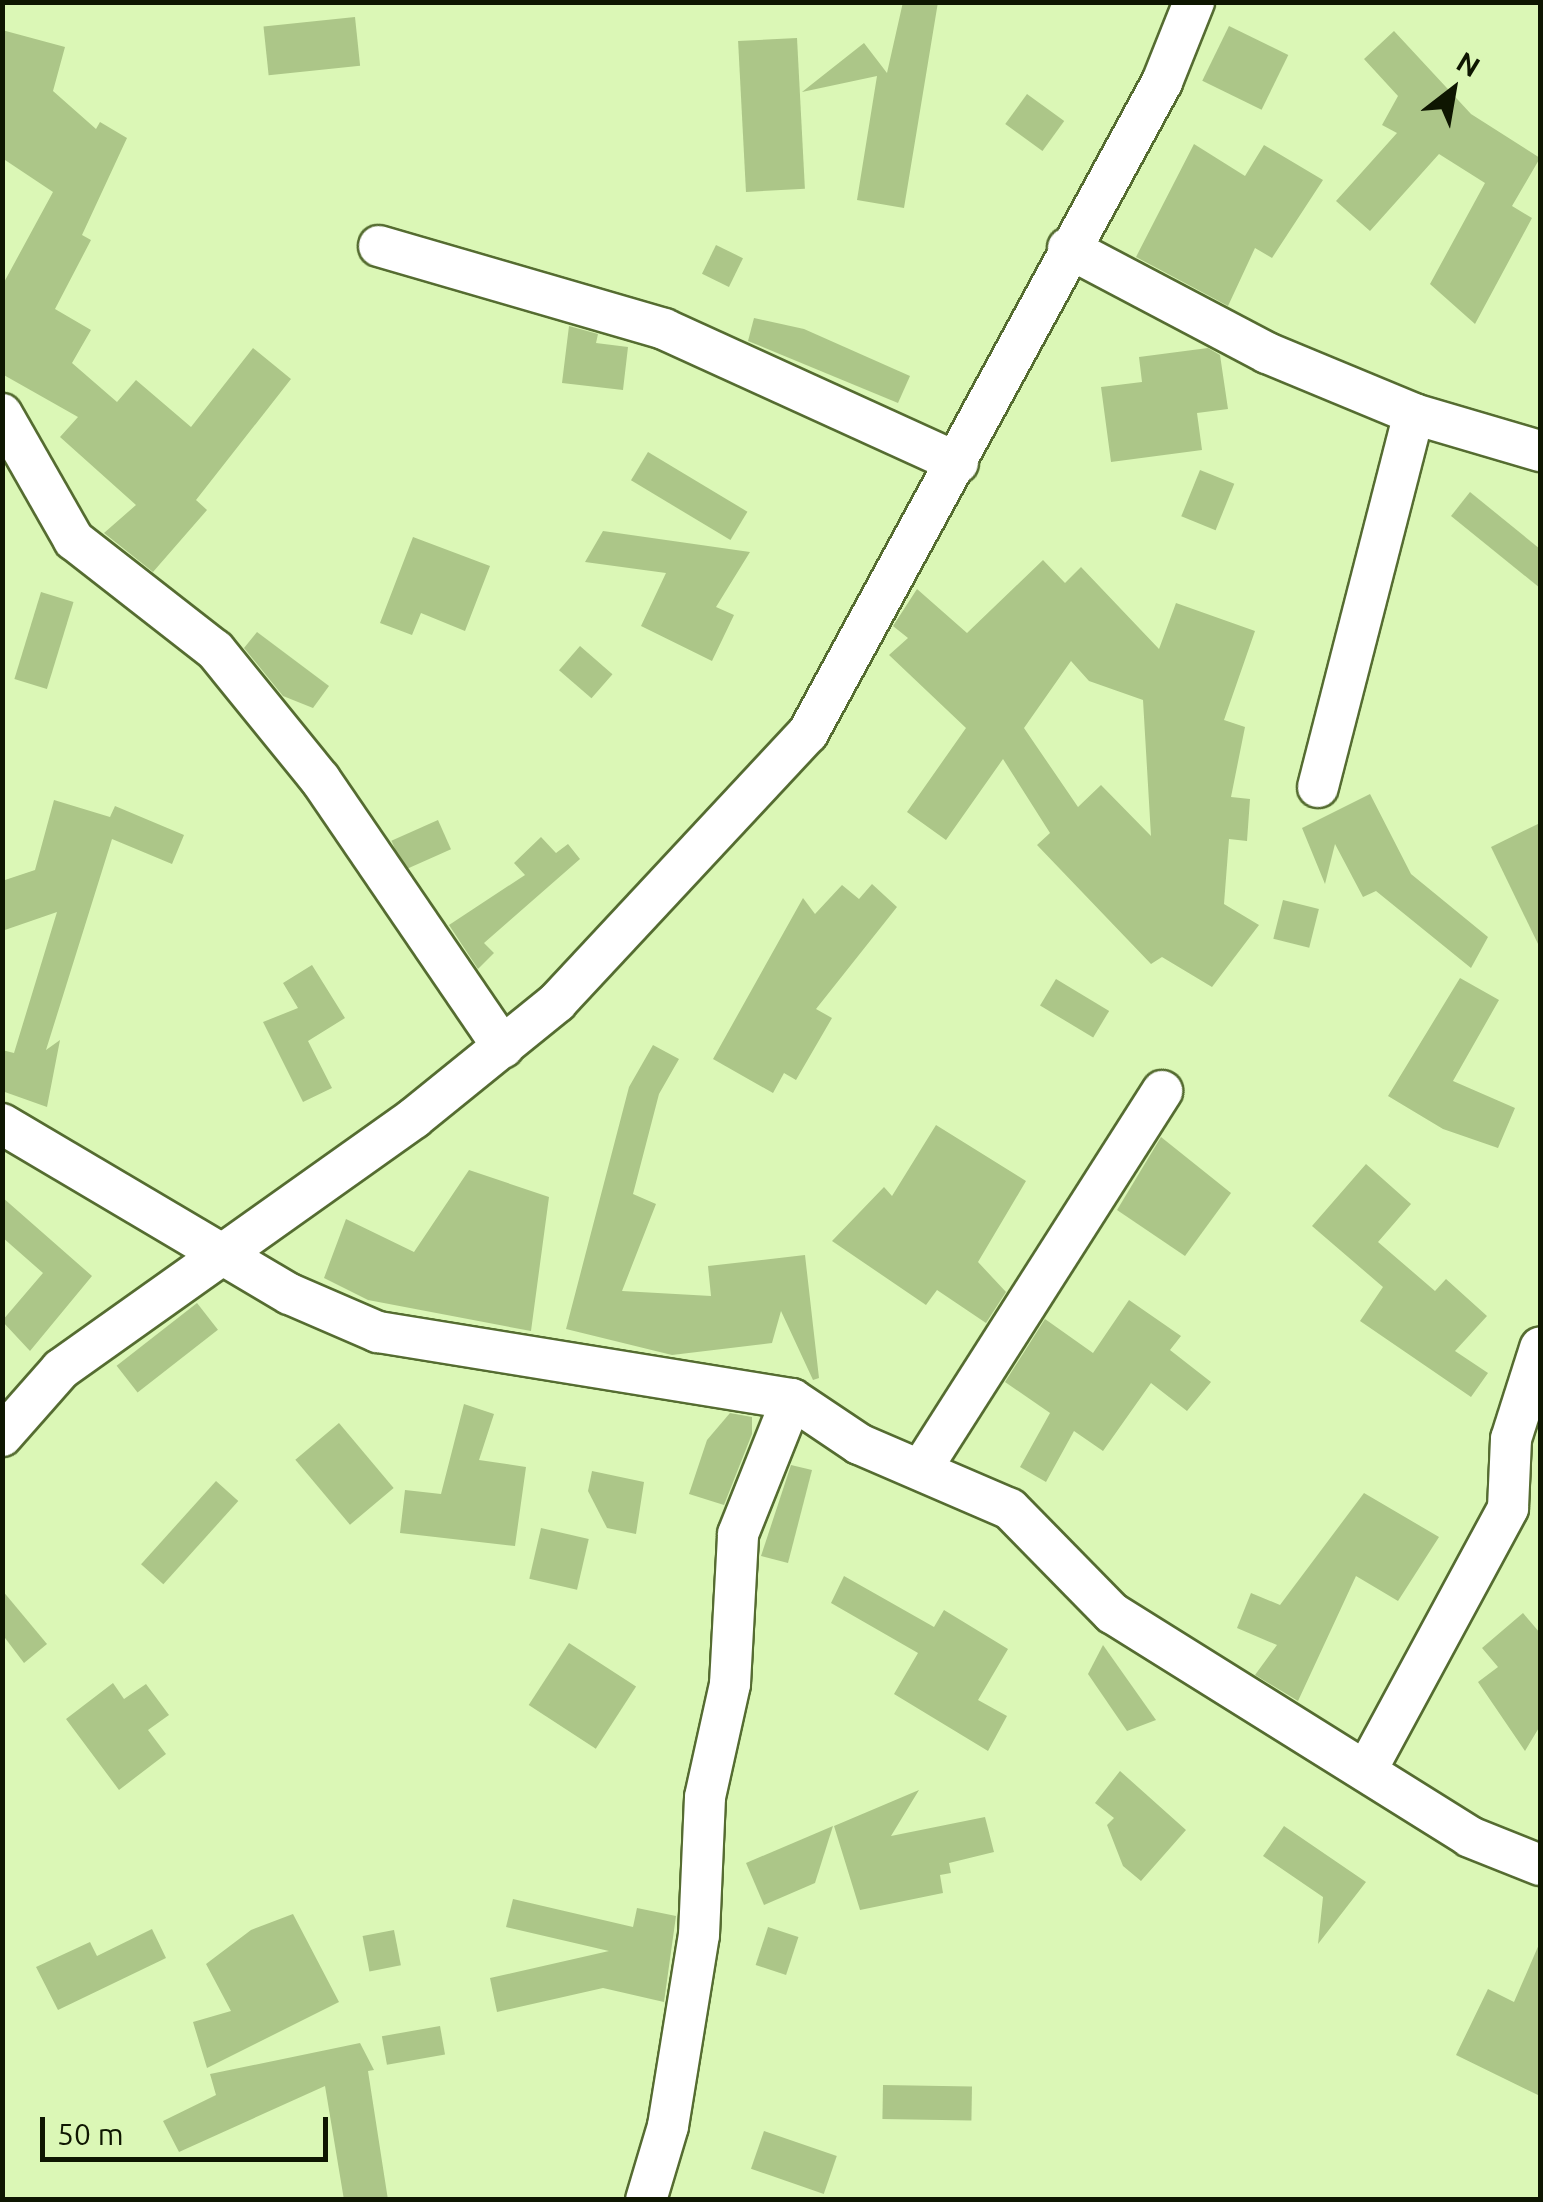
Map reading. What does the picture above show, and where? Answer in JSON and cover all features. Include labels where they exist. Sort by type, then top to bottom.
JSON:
[{"type":"street","points":[[2,1436],[60,1370],[503,1047],[557,1002],[808,733],[862,624],[958,463],[1068,248],[1162,82],[1194,2]]},
{"type":"street","points":[[379,246],[664,329],[958,463]]},
{"type":"street","points":[[1068,248],[1163,304],[1414,414],[1540,452]]},
{"type":"street","points":[[2,414],[74,540],[215,650],[320,778],[503,1047]]},
{"type":"street","points":[[1318,787],[1414,414]]},
{"type":"street","points":[[922,1468],[1162,1091]]},
{"type":"street","points":[[2,1124],[223,1250],[290,1294],[378,1332],[792,1399],[859,1444],[1010,1509],[1112,1613],[1470,1837],[1540,1865]]},
{"type":"street","points":[[1366,1771],[1508,1508],[1511,1439],[1540,1348]]},
{"type":"street","points":[[646,2200],[668,2126],[699,1936],[705,1797],[730,1684],[738,1534],[792,1399]]},
{"type":"building","points":[[903,2],[938,2],[904,208],[857,200],[877,76],[802,92],[864,43],[887,73]]},
{"type":"building","points":[[355,17],[360,66],[269,75],[264,27]]},
{"type":"building","points":[[1229,26],[1288,55],[1262,110],[1202,81]]},
{"type":"building","points":[[2,30],[65,47],[53,91],[96,129],[100,122],[127,138],[82,235],[91,240],[55,309],[91,330],[72,363],[117,402],[136,380],[191,427],[253,348],[291,379],[196,500],[207,510],[153,572],[104,533],[136,505],[60,437],[78,417],[2,374],[2,286],[53,192],[2,158]]},
{"type":"building","points":[[1394,31],[1471,114],[1540,158],[1512,206],[1532,218],[1475,324],[1430,284],[1485,183],[1439,154],[1370,231],[1336,201],[1397,133],[1382,125],[1398,96],[1364,59]]},
{"type":"building","points":[[797,38],[805,189],[746,192],[738,41]]},
{"type":"building","points":[[1027,94],[1064,121],[1042,151],[1005,124]]},
{"type":"building","points":[[1194,144],[1245,176],[1264,145],[1323,180],[1272,258],[1255,248],[1228,306],[1136,257]]},
{"type":"building","points":[[716,245],[743,258],[729,287],[702,274]]},
{"type":"building","points":[[754,318],[804,329],[910,376],[898,403],[748,341]]},
{"type":"building","points":[[569,326],[598,334],[596,343],[628,347],[623,390],[562,383]]},
{"type":"building","points":[[1208,348],[1220,355],[1228,409],[1197,413],[1202,450],[1111,462],[1101,387],[1142,382],[1139,357]]},
{"type":"building","points":[[648,452],[747,512],[730,540],[631,480]]},
{"type":"building","points":[[1200,470],[1234,484],[1216,530],[1181,516]]},
{"type":"building","points":[[1470,492],[1540,549],[1540,588],[1451,516]]},
{"type":"building","points":[[603,531],[750,552],[716,607],[734,615],[712,661],[641,626],[666,573],[585,562]]},
{"type":"building","points":[[413,537],[490,566],[465,631],[421,613],[412,635],[380,623]]},
{"type":"building","points":[[1043,560],[1065,583],[1081,567],[1159,649],[1176,603],[1255,631],[1224,720],[1245,727],[1231,797],[1250,799],[1247,841],[1229,839],[1224,904],[1259,925],[1212,987],[1162,957],[1151,964],[1037,845],[1050,833],[1003,759],[946,840],[907,812],[966,728],[889,655],[908,638],[893,626],[917,589],[967,633]],"holes":[[[1071,661],[1089,681],[1143,700],[1151,836],[1101,785],[1078,807],[1024,728]]]},
{"type":"building","points":[[41,592],[74,602],[47,689],[14,679]]},
{"type":"building","points":[[257,632],[329,686],[313,708],[283,696],[244,648]]},
{"type":"building","points":[[580,646],[612,674],[591,698],[559,670]]},
{"type":"building","points":[[1370,794],[1411,874],[1488,937],[1471,968],[1376,891],[1363,897],[1335,844],[1325,884],[1302,828]]},
{"type":"building","points":[[54,800],[110,817],[115,806],[184,835],[172,864],[112,839],[46,1050],[60,1040],[47,1107],[2,1091],[2,1050],[14,1053],[57,912],[2,931],[2,881],[35,870]]},
{"type":"building","points":[[438,820],[451,849],[404,870],[391,841]]},
{"type":"building","points":[[1540,823],[1540,948],[1491,847]]},
{"type":"building","points":[[541,837],[556,853],[568,844],[580,859],[484,943],[494,953],[478,969],[449,925],[525,875],[514,863]]},
{"type":"building","points":[[872,884],[897,907],[816,1009],[832,1018],[796,1080],[784,1073],[773,1093],[713,1059],[803,898],[815,914],[842,885],[859,899]]},
{"type":"building","points":[[1283,900],[1319,909],[1309,948],[1273,939]]},
{"type":"building","points":[[312,965],[345,1018],[308,1041],[332,1088],[303,1102],[263,1022],[298,1008],[283,983]]},
{"type":"building","points":[[1460,978],[1499,1000],[1453,1081],[1515,1108],[1498,1148],[1443,1129],[1388,1096]]},
{"type":"building","points":[[1056,979],[1109,1011],[1093,1038],[1040,1006]]},
{"type":"building","points":[[653,1045],[679,1059],[659,1094],[633,1194],[656,1204],[622,1291],[711,1296],[708,1266],[805,1255],[819,1378],[813,1380],[781,1311],[772,1343],[672,1355],[566,1329],[629,1087]]},
{"type":"building","points":[[936,1125],[1026,1181],[978,1262],[1006,1292],[986,1323],[937,1290],[926,1305],[832,1241],[884,1187],[892,1196]]},
{"type":"building","points":[[1161,1137],[1231,1193],[1185,1256],[1117,1210]]},
{"type":"building","points":[[1366,1164],[1411,1204],[1378,1242],[1435,1291],[1446,1279],[1487,1316],[1455,1351],[1488,1373],[1471,1397],[1360,1321],[1383,1287],[1312,1226]]},
{"type":"building","points":[[469,1170],[549,1197],[531,1331],[368,1300],[324,1278],[346,1219],[414,1252]]},
{"type":"building","points":[[2,1197],[92,1276],[30,1351],[2,1321],[43,1273],[2,1237]]},
{"type":"building","points":[[1129,1300],[1181,1336],[1170,1350],[1211,1382],[1187,1411],[1151,1383],[1103,1451],[1074,1431],[1046,1482],[1020,1467],[1050,1413],[1005,1382],[1045,1319],[1093,1353]]},
{"type":"building","points":[[197,1303],[218,1330],[138,1393],[117,1366]]},
{"type":"building","points":[[464,1404],[494,1414],[479,1460],[526,1467],[515,1546],[400,1533],[405,1490],[441,1494]]},
{"type":"building","points":[[730,1413],[752,1417],[752,1434],[724,1505],[689,1494],[707,1440]]},
{"type":"building","points":[[339,1423],[394,1488],[350,1525],[295,1460]]},
{"type":"building","points":[[791,1465],[812,1470],[788,1563],[761,1556]]},
{"type":"building","points":[[592,1471],[644,1482],[636,1534],[607,1528],[588,1491]]},
{"type":"building","points":[[216,1481],[238,1501],[163,1584],[141,1564]]},
{"type":"building","points":[[1364,1493],[1439,1537],[1398,1601],[1356,1576],[1298,1701],[1255,1675],[1277,1645],[1237,1628],[1251,1593],[1280,1605]]},
{"type":"building","points":[[541,1528],[589,1539],[577,1590],[529,1579]]},
{"type":"building","points":[[844,1576],[934,1627],[944,1610],[1008,1649],[978,1700],[1007,1716],[988,1751],[894,1694],[918,1653],[831,1603]]},
{"type":"building","points":[[2,1590],[47,1644],[24,1663],[2,1634]]},
{"type":"building","points":[[1523,1613],[1540,1633],[1540,1726],[1525,1751],[1478,1682],[1498,1667],[1482,1648]]},
{"type":"building","points":[[569,1643],[636,1687],[596,1749],[529,1705]]},
{"type":"building","points":[[1103,1645],[1156,1720],[1127,1731],[1088,1674]]},
{"type":"building","points":[[113,1683],[124,1699],[146,1684],[169,1715],[148,1730],[166,1754],[119,1790],[66,1719]]},
{"type":"building","points":[[1120,1771],[1186,1830],[1141,1881],[1123,1866],[1107,1825],[1114,1818],[1095,1803]]},
{"type":"building","points":[[919,1790],[891,1836],[985,1817],[994,1852],[949,1863],[951,1873],[940,1875],[943,1893],[860,1910],[834,1826]]},
{"type":"building","points":[[833,1826],[815,1883],[764,1905],[746,1863]]},
{"type":"building","points":[[1284,1826],[1366,1882],[1318,1944],[1323,1897],[1263,1856]]},
{"type":"building","points":[[513,1899],[633,1927],[637,1908],[676,1916],[664,2002],[603,1988],[497,2012],[490,1978],[609,1951],[506,1927]]},
{"type":"building","points":[[293,1914],[339,2002],[207,2068],[193,2022],[231,2011],[206,1964],[251,1930]]},
{"type":"building","points":[[768,1927],[798,1937],[786,1975],[756,1965]]},
{"type":"building","points":[[152,1929],[166,1958],[58,2010],[36,1967],[90,1942],[97,1956]]},
{"type":"building","points":[[394,1930],[401,1965],[369,1971],[363,1936]]},
{"type":"building","points":[[1540,1942],[1540,2096],[1456,2055],[1488,1989],[1514,2002]]},
{"type":"building","points":[[440,2026],[445,2055],[387,2065],[382,2036]]},
{"type":"building","points":[[360,2043],[374,2070],[368,2071],[388,2200],[344,2200],[325,2086],[179,2152],[163,2121],[216,2095],[210,2074]]},
{"type":"building","points":[[883,2085],[972,2087],[971,2121],[882,2119]]},
{"type":"building","points":[[764,2131],[837,2156],[824,2194],[751,2169]]}]
